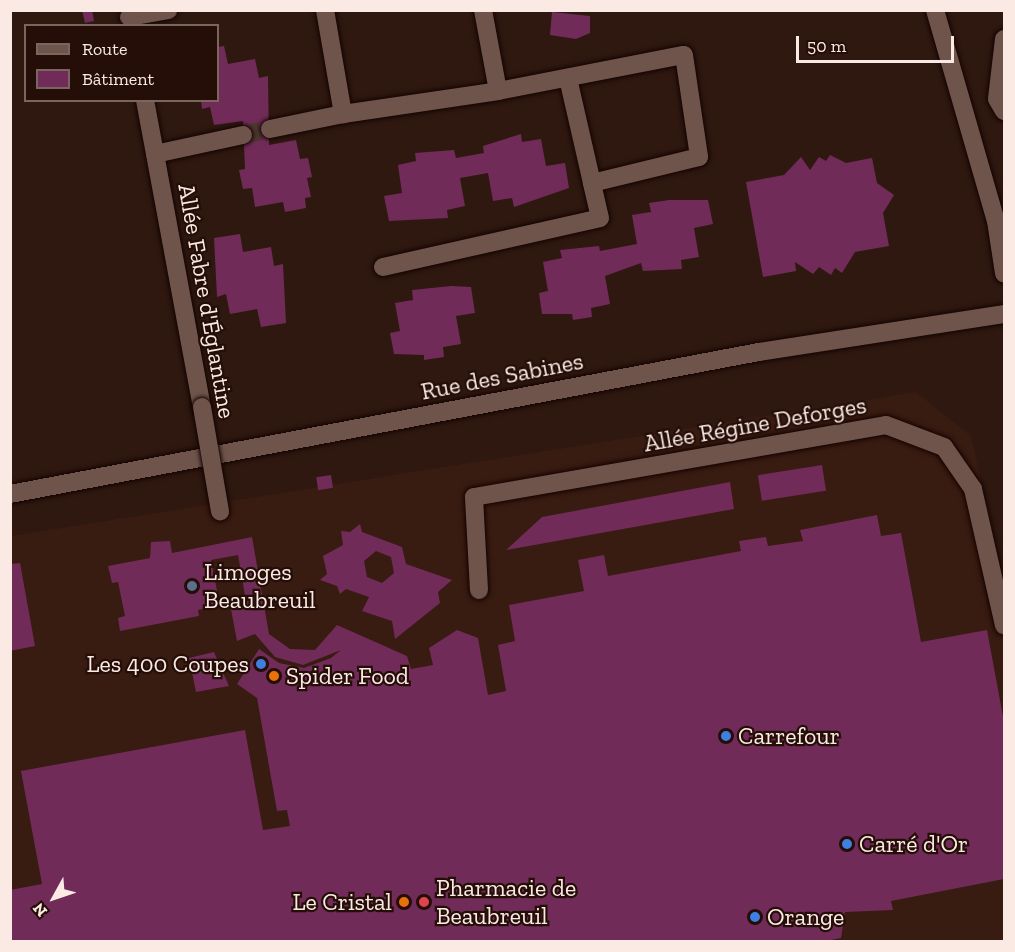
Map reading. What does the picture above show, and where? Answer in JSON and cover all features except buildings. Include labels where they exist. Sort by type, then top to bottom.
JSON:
[{"type":"street","points":[[129,18],[168,10]]},
{"type":"street","points":[[325,10],[344,114]]},
{"type":"street","points":[[483,10],[498,91]]},
{"type":"street","points":[[935,11],[996,221],[1005,273]]},
{"type":"street","points":[[1005,39],[997,99],[1005,111]]},
{"type":"street","points":[[270,129],[344,114],[498,91],[684,55],[699,157],[592,183]]},
{"type":"street","points":[[383,267],[600,218],[568,78]]},
{"type":"street","name":"Allée Fabre d'Églantine","points":[[145,102],[220,511]]},
{"type":"street","points":[[155,154],[243,135]]},
{"type":"street","name":"Rue des Sabines","points":[[10,494],[759,352],[1005,314]]},
{"type":"street","name":"Allée Régine Deforges","points":[[479,590],[474,497],[886,425],[944,447],[973,489],[1005,626]]},
{"type":"shaded area","points":[[916,392],[971,436],[1004,577],[1004,941],[11,942],[11,536]]},
{"type":"tunnel","points":[[243,135],[270,129]]},
{"type":"place","name":"Limoges Beaubreuil","points":[[192,586]]},
{"type":"place","name":"Les 400 Coupes","points":[[261,664]]},
{"type":"place","name":"Spider Food","points":[[274,676]]},
{"type":"place","name":"Carrefour","points":[[726,736]]},
{"type":"place","name":"Carré d'Or","points":[[847,844]]},
{"type":"place","name":"Le Cristal","points":[[404,902]]},
{"type":"place","name":"Pharmacie de Beaubreuil","points":[[424,902]]},
{"type":"place","name":"Orange","points":[[755,917]]}]
